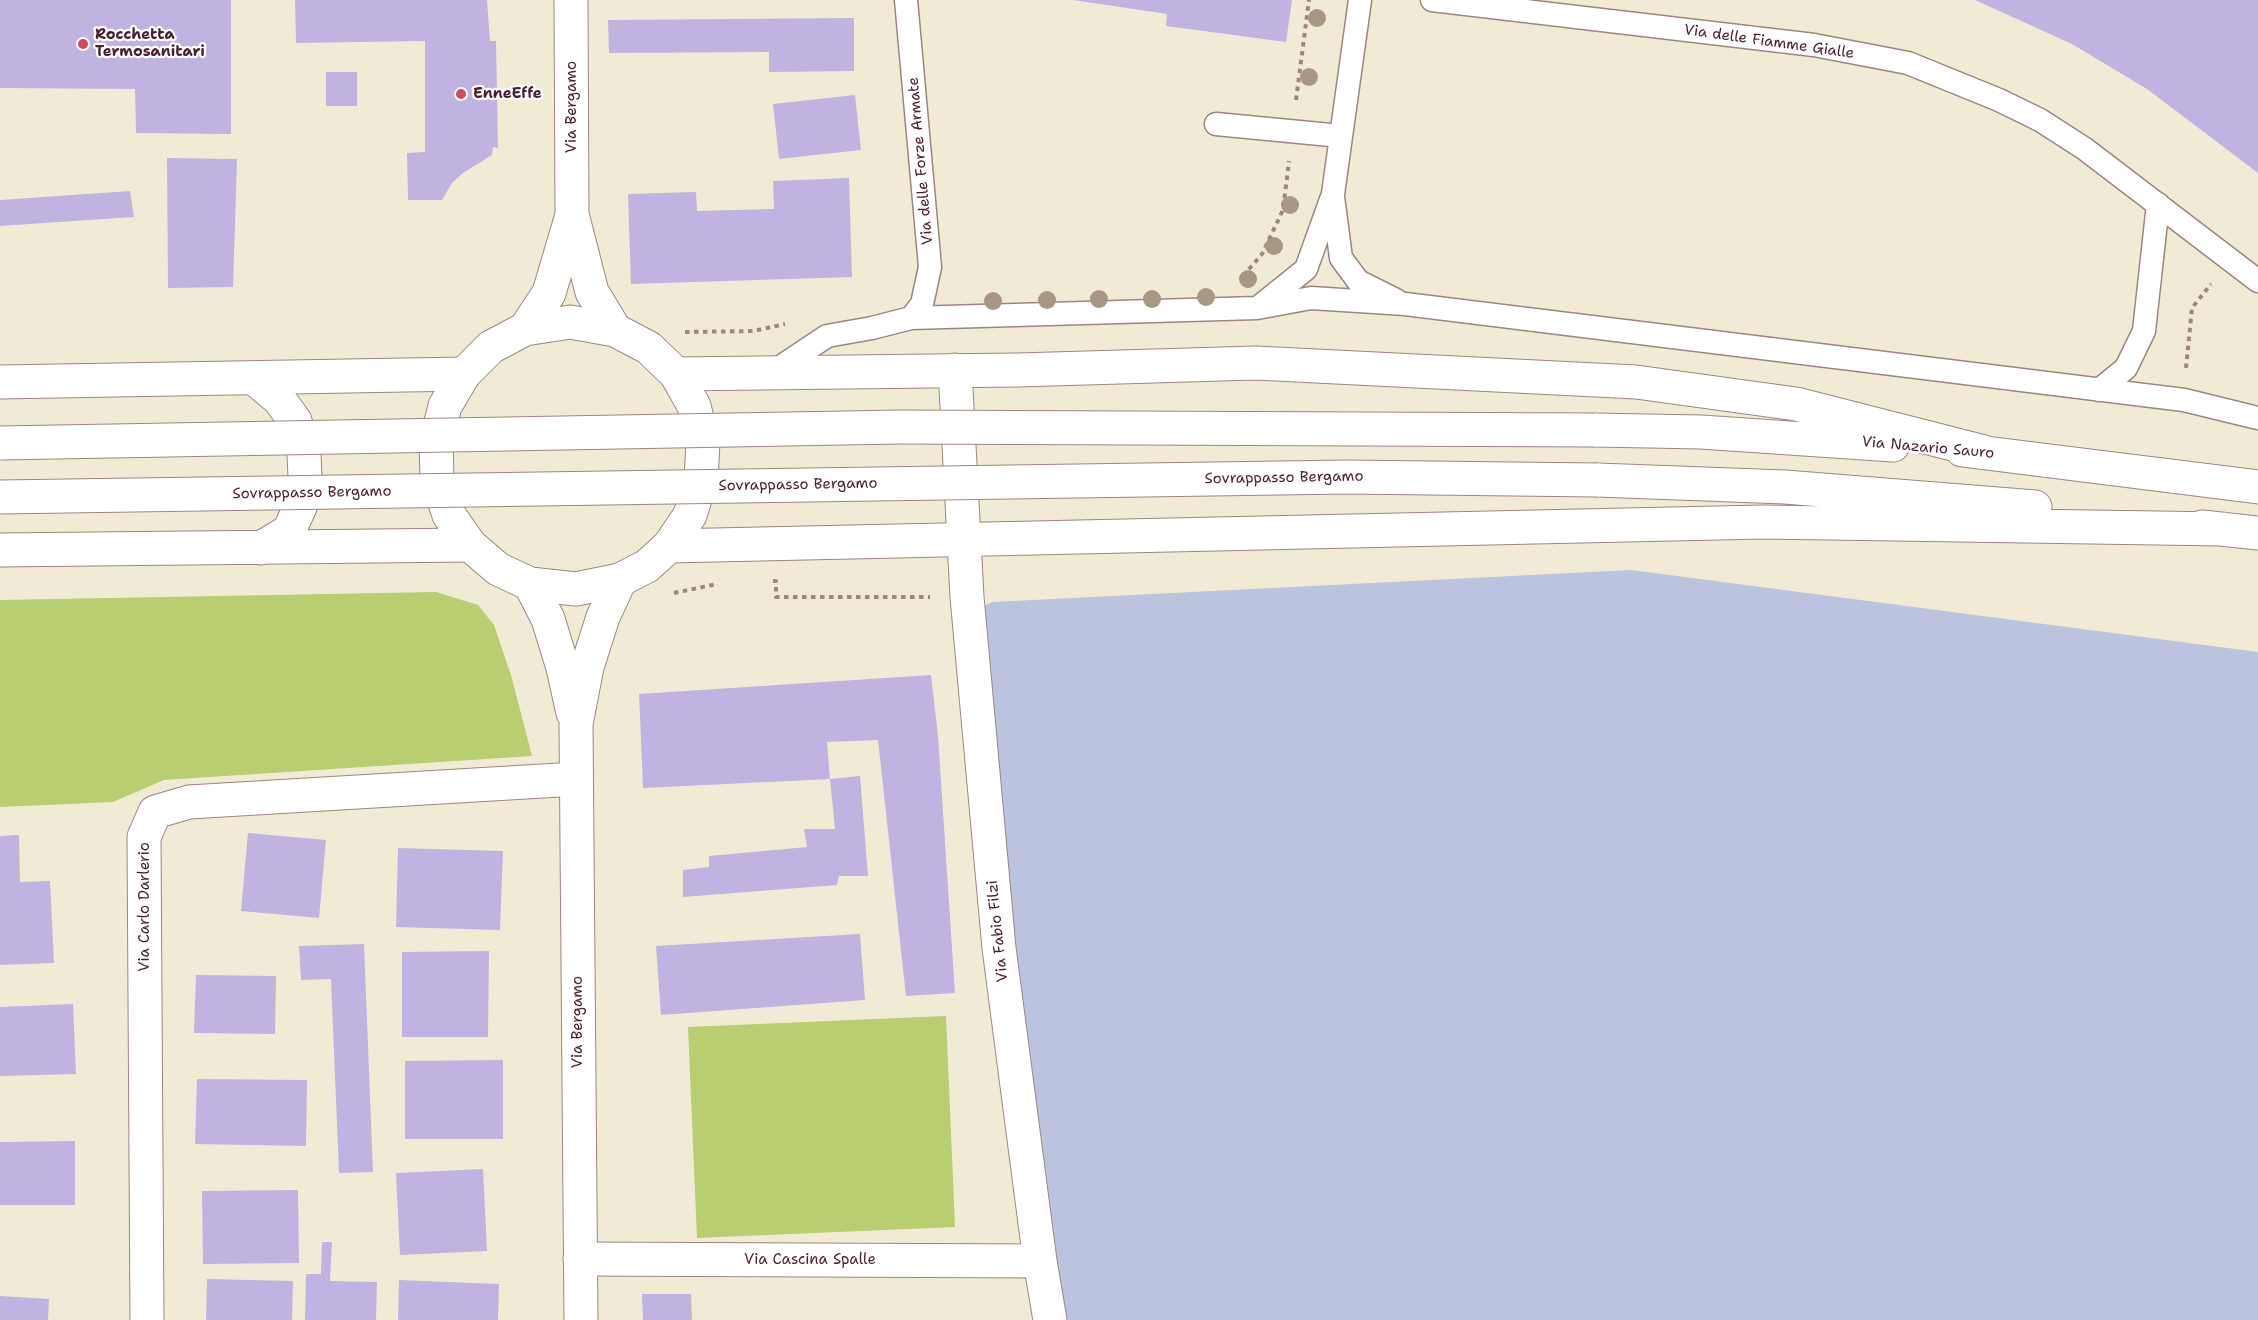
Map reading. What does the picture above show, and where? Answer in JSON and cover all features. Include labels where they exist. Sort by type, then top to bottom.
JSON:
[{"type":"main road","name":"Via Bergamo","points":[[571,0],[572,214],[592,292],[615,330]]},
{"type":"main road","name":"Via Bergamo","points":[[525,329],[549,293],[572,214]]},
{"type":"main road","name":"Via Bergamo","points":[[570,322],[615,330],[649,348],[676,375],[694,406],[703,442],[701,480],[690,515],[669,546],[646,566],[620,580],[576,589],[530,584],[498,569],[470,545],[449,515],[437,479],[436,442],[445,406],[464,374],[491,347],[525,329],[570,322]]},
{"type":"main road","points":[[676,375],[1256,363],[1636,382],[1796,404],[1984,452]]},
{"type":"main road","name":"Via Fabio Filzi","points":[[955,370],[967,597],[999,948],[1040,1261],[1050,1320]]},
{"type":"main road","points":[[0,382],[464,374]]},
{"type":"main road","points":[[254,378],[279,399],[295,421],[304,454],[305,477],[300,507],[288,531],[261,548]]},
{"type":"main road","name":"Via Nazario Sauro","points":[[0,443],[900,427],[1595,429],[1799,438],[1984,452],[2258,487]]},
{"type":"main road","name":"Sovrappasso Bergamo","points":[[0,497],[1347,477],[1597,480],[1785,487],[1932,497],[2223,529]]},
{"type":"main road","points":[[669,546],[1763,522],[2223,529],[2258,533]]},
{"type":"main road","points":[[0,550],[470,545]]},
{"type":"main road","name":"Via Bergamo","points":[[581,1320],[576,724],[593,647],[603,617],[620,580]]},
{"type":"main road","name":"Via Bergamo","points":[[530,584],[548,619],[563,668],[576,724]]},
{"type":"main road","name":"Via Carlo Darlerio","points":[[147,1320],[144,837],[155,813],[189,802],[576,779]]},
{"type":"main road","name":"Via Cascina Spalle","points":[[580,1259],[1040,1261]]},
{"type":"lane","name":"Via delle Forze Armate","points":[[906,0],[930,267],[922,304],[911,318]]},
{"type":"lane","points":[[1257,308],[1306,268],[1333,194],[1360,0]]},
{"type":"lane","name":"Via delle Fiamme Gialle","points":[[1432,0],[1814,45],[1908,63],[1999,100],[2040,120],[2085,149],[2258,281]]},
{"type":"lane","points":[[1216,124],[1341,136]]},
{"type":"lane","points":[[1333,194],[1341,258],[1358,281],[1405,304]]},
{"type":"lane","points":[[2099,390],[2126,368],[2144,331],[2158,204]]},
{"type":"lane","points":[[773,372],[827,336],[911,318],[1257,308],[1311,298],[1405,304],[2184,400],[2258,418]]},
{"type":"path","points":[[1296,105],[1309,0]]},
{"type":"path","points":[[1283,210],[1290,151]]},
{"type":"path","points":[[2186,370],[2192,308],[2215,279]]},
{"type":"path","points":[[676,330],[685,332],[753,331]]},
{"type":"path","points":[[766,581],[776,581],[776,597],[967,597]]},
{"type":"path","points":[[669,594],[722,584]]},
{"type":"shaded area","points":[[1631,570],[2258,652],[2258,1320],[1065,1320],[1017,958],[977,608],[993,602]]},
{"type":"green space","points":[[436,592],[478,605],[494,625],[511,675],[532,756],[164,780],[113,802],[0,807],[0,600]]},
{"type":"green space","points":[[946,1016],[955,1227],[697,1238],[688,1027]]},
{"type":"building","name":"Rocchetta Termosanitari","points":[[0,0],[231,0],[231,134],[136,133],[135,89],[0,88]]},
{"type":"building","points":[[295,0],[487,0],[490,41],[496,41],[498,148],[493,147],[492,155],[463,173],[452,183],[442,200],[408,200],[407,153],[425,152],[425,41],[296,43]]},
{"type":"building","points":[[1073,0],[1292,0],[1286,42],[1166,26],[1167,14]]},
{"type":"building","points":[[1975,0],[2258,0],[2258,173],[2147,89],[2072,44]]},
{"type":"building","points":[[854,18],[854,71],[769,72],[769,52],[609,53],[608,20]]},
{"type":"building","points":[[326,72],[357,72],[357,106],[326,106]]},
{"type":"building","points":[[855,95],[861,150],[779,159],[773,104]]},
{"type":"building","points":[[167,158],[237,159],[233,287],[168,288]]},
{"type":"building","points":[[849,178],[852,277],[631,284],[628,194],[696,192],[697,211],[774,209],[773,181]]},
{"type":"building","points":[[130,191],[134,217],[0,226],[0,200]]},
{"type":"building","points":[[931,675],[938,736],[955,993],[906,996],[878,740],[827,742],[830,779],[643,788],[639,694]]},
{"type":"building","points":[[860,776],[868,876],[839,876],[837,885],[683,897],[683,870],[709,867],[709,856],[807,847],[804,829],[835,829],[830,779]]},
{"type":"building","points":[[248,833],[326,840],[319,918],[241,911]]},
{"type":"building","points":[[19,835],[20,882],[50,881],[54,963],[0,965],[0,836]]},
{"type":"building","points":[[398,848],[503,851],[500,930],[396,927]]},
{"type":"building","points":[[860,934],[865,1000],[661,1015],[656,946]]},
{"type":"building","points":[[364,944],[373,1172],[339,1173],[331,979],[301,980],[299,946]]},
{"type":"building","points":[[489,951],[488,1037],[402,1037],[402,952]]},
{"type":"building","points":[[196,975],[276,976],[275,1034],[194,1033]]},
{"type":"building","points":[[73,1004],[76,1074],[0,1076],[0,1007]]},
{"type":"building","points":[[503,1060],[503,1139],[405,1139],[405,1061]]},
{"type":"building","points":[[197,1079],[307,1080],[306,1146],[195,1144]]},
{"type":"building","points":[[75,1141],[75,1205],[0,1205],[0,1142]]},
{"type":"building","points":[[483,1169],[487,1251],[400,1255],[396,1173]]},
{"type":"building","points":[[298,1190],[299,1263],[203,1264],[202,1191]]},
{"type":"building","points":[[322,1242],[332,1242],[330,1281],[377,1282],[376,1320],[305,1320],[306,1274],[321,1274]]},
{"type":"building","points":[[207,1279],[293,1281],[292,1320],[206,1320]]},
{"type":"building","points":[[399,1280],[499,1284],[498,1320],[398,1320]]},
{"type":"building","points":[[642,1294],[691,1294],[692,1320],[643,1320]]},
{"type":"building","points":[[0,1296],[49,1299],[48,1320],[0,1320]]},
{"type":"place","name":"Rocchetta Termosanitari","points":[[83,44]]},
{"type":"place","name":"EnneEffe","points":[[461,94]]}]
